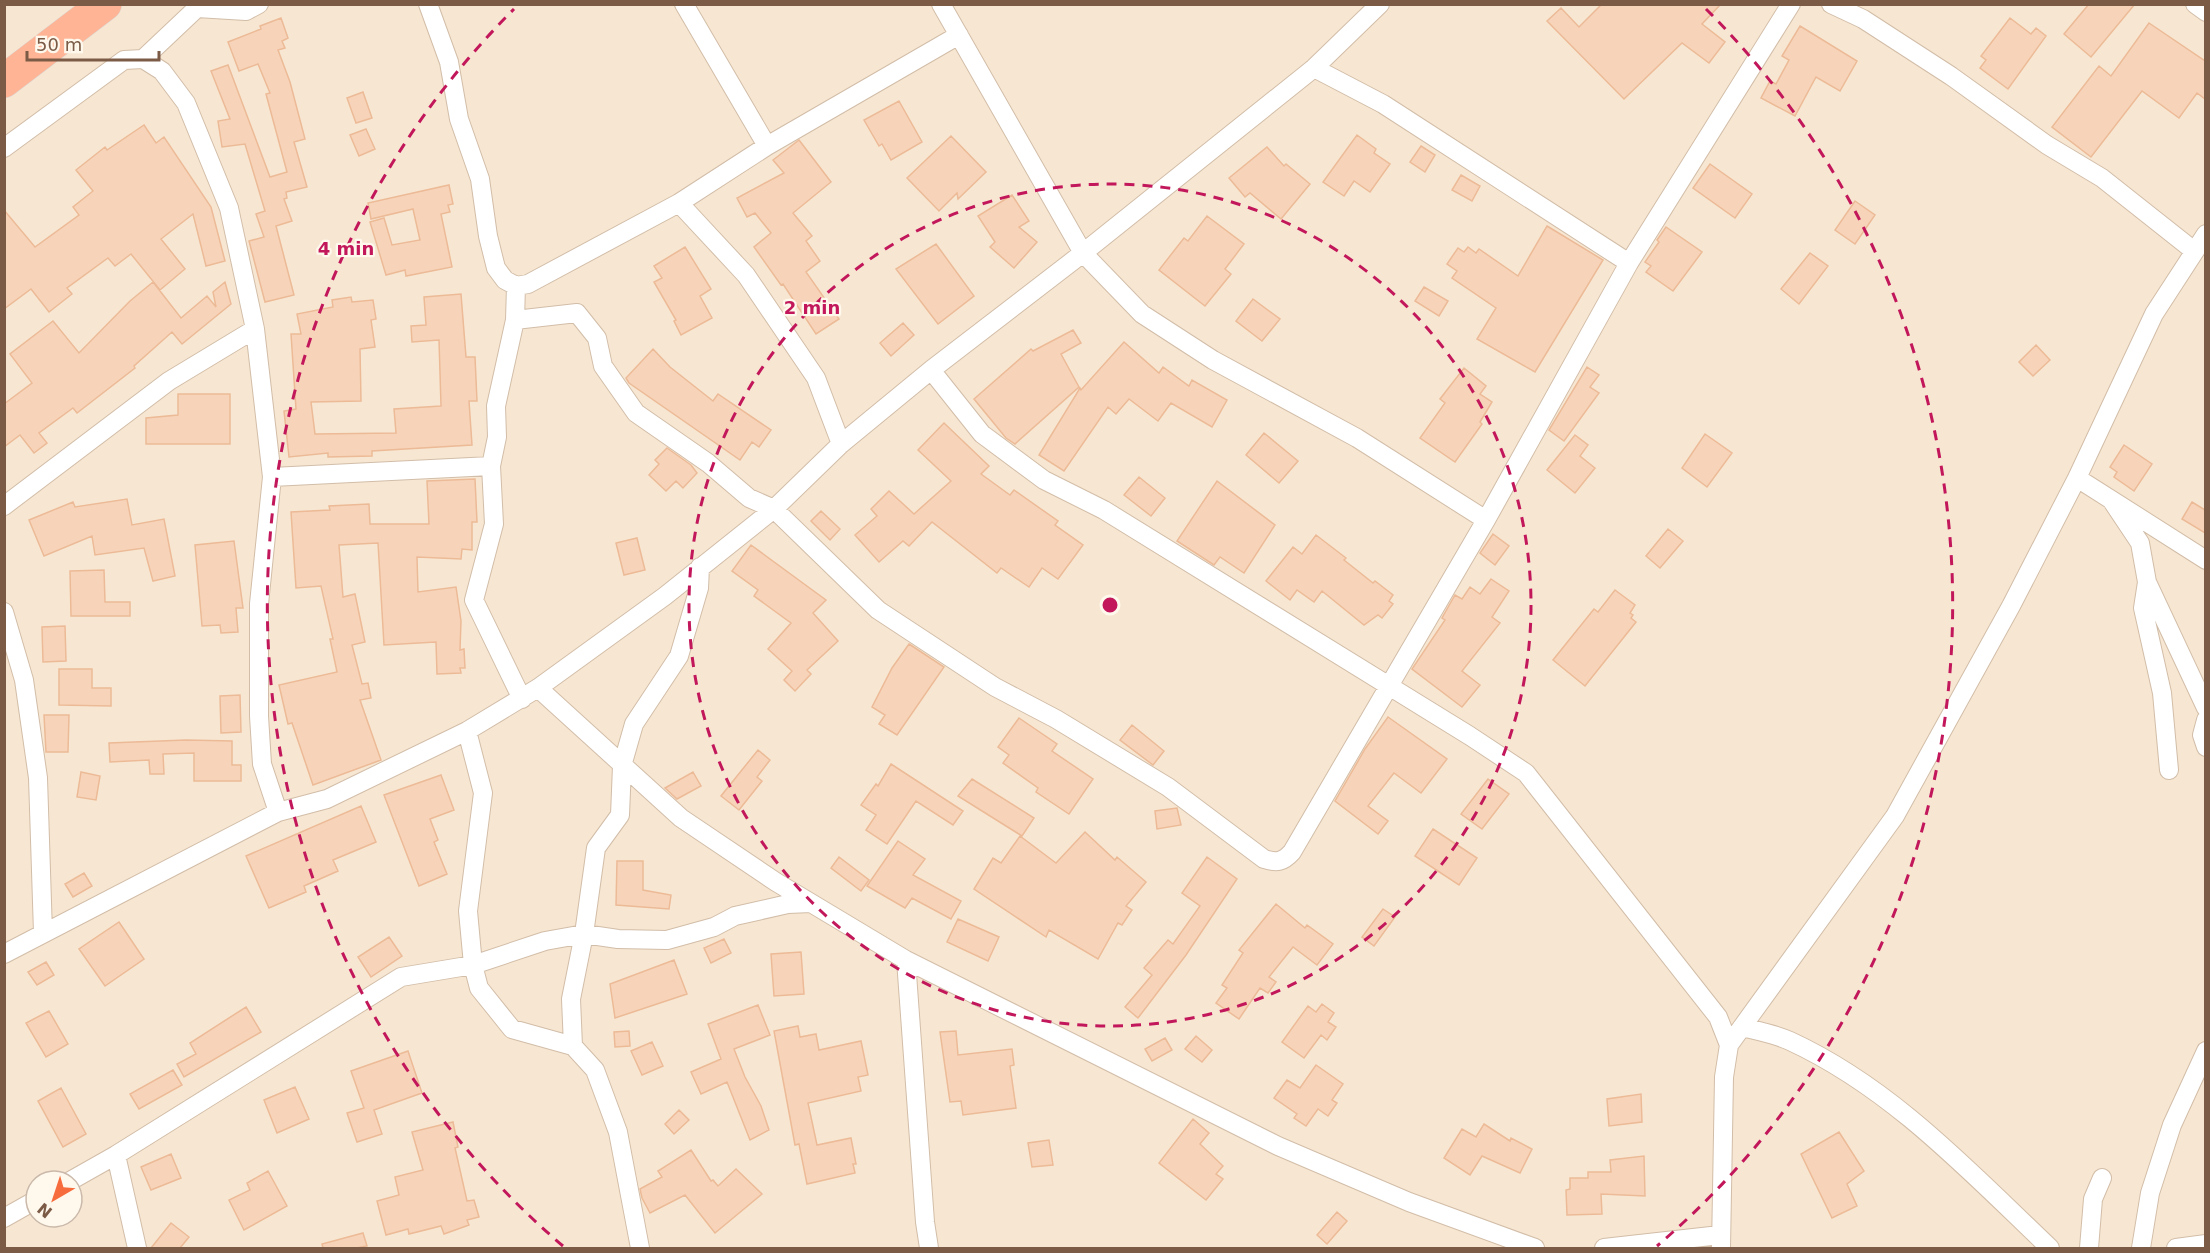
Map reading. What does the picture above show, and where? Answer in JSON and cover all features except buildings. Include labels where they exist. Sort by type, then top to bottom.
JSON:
[{"type":"highway","points":[[4,81],[105,4]]},
{"type":"street","points":[[143,59],[200,6],[246,11],[260,4]]},
{"type":"street","points":[[428,4],[449,62],[459,119],[480,179],[488,236],[496,268],[505,280],[516,286],[528,284],[679,203],[766,146],[959,35]]},
{"type":"street","points":[[684,4],[766,146]]},
{"type":"street","points":[[940,4],[1083,253],[1142,314],[1213,360],[1357,438],[1486,520]]},
{"type":"street","points":[[4,954],[278,812],[327,799],[467,731],[538,688],[665,596],[774,508],[841,444],[931,370],[1083,253],[1314,68],[1380,4]]},
{"type":"street","points":[[515,320],[577,313],[597,338],[603,366],[636,413],[708,463],[749,498],[774,508],[878,610],[995,687],[1056,719],[1168,787],[1264,860],[1275,862],[1285,860],[1292,852],[1486,520],[1629,263],[1791,4]]},
{"type":"street","points":[[1831,4],[1863,19],[1951,76],[2048,145],[2102,178],[2193,250]]},
{"type":"street","points":[[2195,4],[2205,12]]},
{"type":"street","points":[[4,148],[124,60],[143,59],[162,71],[186,103],[229,208],[255,329],[272,477],[259,604],[259,716],[262,764],[278,812]]},
{"type":"street","points":[[1314,68],[1383,104],[1629,263]]},
{"type":"street","points":[[679,203],[747,274],[816,378],[841,444]]},
{"type":"street","points":[[1604,1248],[1721,1242],[1724,1077],[1729,1045],[1895,816],[2011,606],[2077,478],[2154,314],[2205,234]]},
{"type":"street","points":[[516,286],[515,320],[496,406],[497,437],[491,466],[494,525],[474,600],[522,699]]},
{"type":"street","points":[[4,506],[169,381],[255,329]]},
{"type":"street","points":[[931,370],[982,434],[1044,480],[1104,510],[1526,773],[1718,1017],[1729,1045]]},
{"type":"street","points":[[272,477],[491,466]]},
{"type":"street","points":[[2077,478],[2205,560]]},
{"type":"street","points":[[2112,501],[2140,543],[2147,582],[2205,708]]},
{"type":"street","points":[[573,1046],[571,999],[584,934],[596,848],[620,815],[622,766],[634,724],[679,656],[699,588],[700,567]]},
{"type":"street","points":[[2147,582],[2143,608],[2162,693],[2169,770]]},
{"type":"street","points":[[4,612],[24,680],[38,778],[43,933]]},
{"type":"street","points":[[538,688],[681,818],[811,903],[906,960],[1278,1146],[1409,1202],[1535,1248]]},
{"type":"street","points":[[2205,720],[2202,735],[2205,747]]},
{"type":"street","points":[[467,731],[483,793],[468,911],[473,965],[478,988],[512,1029],[573,1046],[595,1070],[618,1132],[640,1248]]},
{"type":"street","points":[[84,1173],[401,976],[473,965],[545,941],[584,934],[618,939],[667,940],[705,930],[735,916],[788,904],[811,903]]},
{"type":"street","points":[[906,960],[925,1222],[929,1248]]},
{"type":"street","points":[[1742,1027],[1789,1040],[1862,1080],[1932,1137],[2050,1248]]},
{"type":"street","points":[[2141,1248],[2153,1184],[2172,1125],[2205,1051]]},
{"type":"street","points":[[116,1155],[137,1248]]},
{"type":"street","points":[[2089,1248],[2093,1199],[2102,1178]]},
{"type":"street","points":[[4,1218],[24,1207]]},
{"type":"street","points":[[2176,1248],[2205,1244]]},
{"type":"shaded area","points":[[5,5],[2205,5],[2205,1248],[5,1248]]}]
